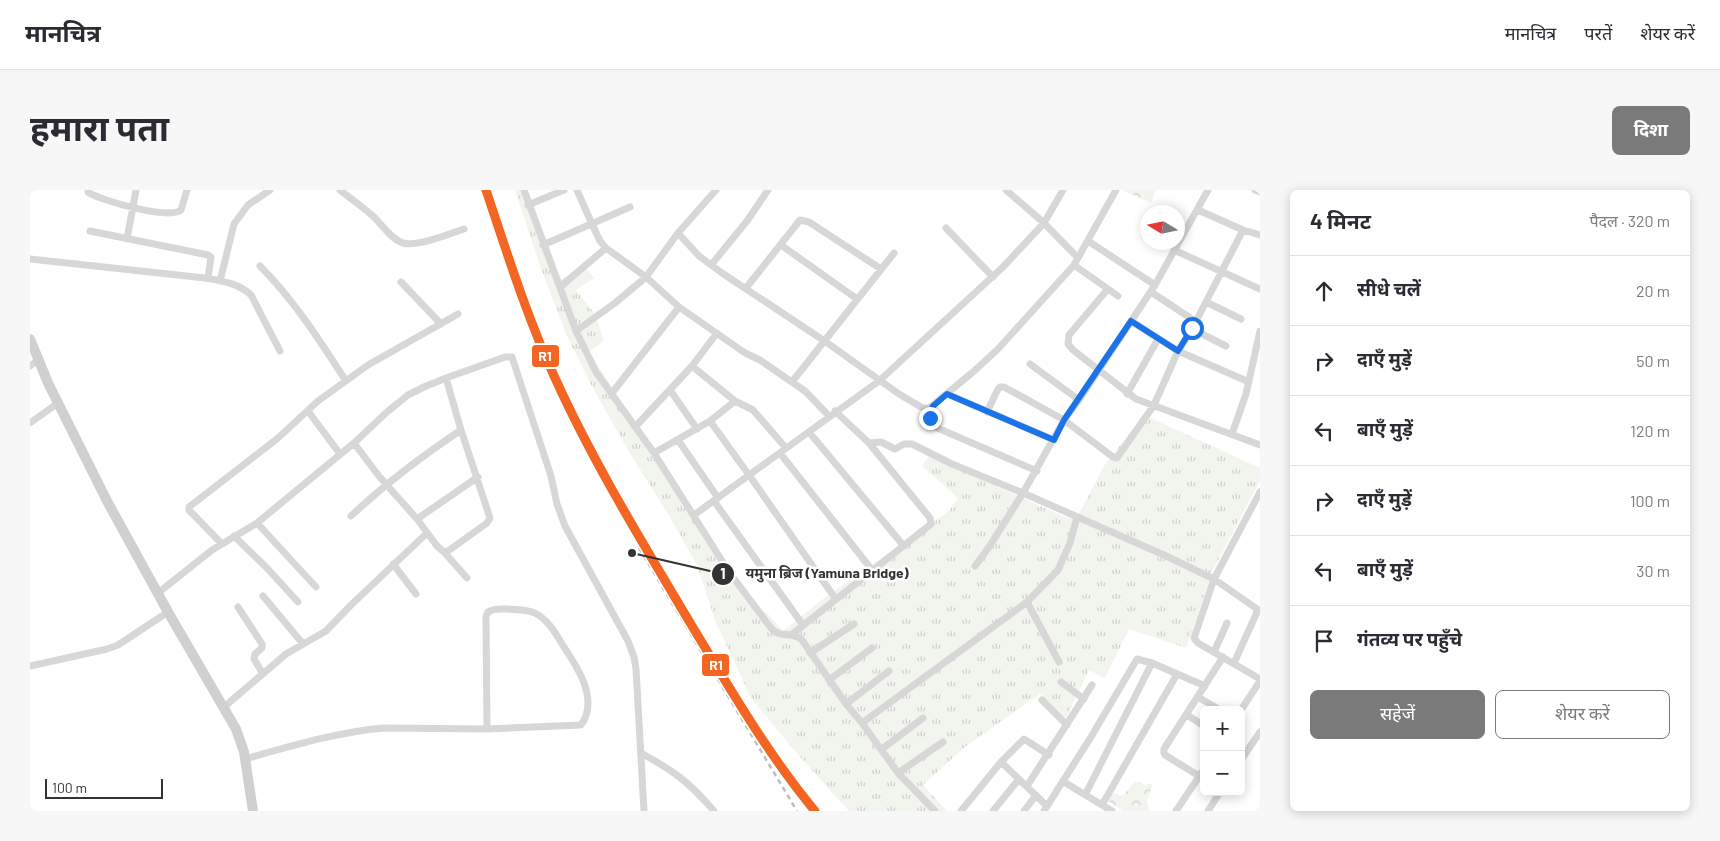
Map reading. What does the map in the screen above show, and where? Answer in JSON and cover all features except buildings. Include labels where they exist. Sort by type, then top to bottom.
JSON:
[{"type":"street","points":[[88,190],[88,192],[98,197],[132,208],[178,212],[184,204],[187,190]]},
{"type":"street","points":[[127,239],[136,190]]},
{"type":"street","points":[[220,281],[234,224],[248,205],[270,190]]},
{"type":"street","points":[[340,190],[374,217],[402,243],[410,244],[426,241],[464,229]]},
{"type":"street","points":[[524,190],[576,331],[596,372],[654,453],[729,572],[771,628],[779,635],[798,636],[802,640],[846,704],[882,749],[898,773],[936,811]]},
{"type":"street","points":[[528,205],[564,190]]},
{"type":"street","points":[[577,190],[600,241],[606,248],[646,277],[679,308],[805,391],[869,443],[931,522],[929,527],[902,545],[791,635]]},
{"type":"street","points":[[576,331],[615,303],[646,277],[678,232],[716,190]]},
{"type":"street","points":[[711,265],[768,190]]},
{"type":"street","points":[[1006,190],[1044,223],[1076,262],[1107,290],[1118,296]]},
{"type":"street","points":[[694,515],[879,381],[993,277],[1044,223],[1063,190]]},
{"type":"street","points":[[678,232],[699,256],[711,265],[826,342],[879,381],[921,407],[928,409],[998,349],[1076,262],[1116,190]]},
{"type":"street","points":[[1185,232],[1208,190]]},
{"type":"street","points":[[1255,190],[1260,192]]},
{"type":"street","points":[[543,245],[630,208]]},
{"type":"street","points":[[1198,210],[1243,230],[1260,235]]},
{"type":"street","points":[[746,288],[798,222],[806,220],[881,269]]},
{"type":"street","points":[[946,228],[993,277]]},
{"type":"street","points":[[987,412],[998,389],[1002,387],[1064,420],[1115,458],[1118,457],[1154,405],[1178,351],[1196,321],[1243,230]]},
{"type":"street","points":[[90,231],[208,254],[211,257],[208,278]]},
{"type":"street","points":[[1088,241],[1196,321]]},
{"type":"street","points":[[781,245],[857,299]]},
{"type":"street","points":[[560,288],[606,248]]},
{"type":"street","points":[[975,566],[1023,494],[1064,420],[1153,289],[1174,250],[1260,289]]},
{"type":"street","points":[[792,382],[826,342],[894,253]]},
{"type":"street","points":[[30,259],[208,278],[244,289],[251,295],[280,351]]},
{"type":"street","points":[[260,266],[280,285],[346,381]]},
{"type":"street","points":[[401,282],[440,324]]},
{"type":"street","points":[[1107,290],[1069,335],[1068,344],[1073,350],[1099,368],[1136,399],[1260,444]]},
{"type":"street","points":[[1206,302],[1241,319]]},
{"type":"street","points":[[612,394],[679,308]]},
{"type":"street","points":[[222,543],[189,510],[190,507],[368,365],[458,314]]},
{"type":"street","points":[[1131,321],[1178,351],[1249,382]]},
{"type":"street","points":[[1192,328],[1226,346]]},
{"type":"street","points":[[1232,434],[1249,382],[1260,331]]},
{"type":"street","points":[[636,426],[692,366],[717,333]]},
{"type":"street","points":[[30,339],[34,363],[58,404],[107,501],[168,612],[236,729],[242,742],[253,811]]},
{"type":"street","points":[[1128,394],[1158,339]]},
{"type":"street","points":[[158,593],[222,543],[257,523],[354,443],[397,402],[416,390],[446,378],[505,358],[513,358],[565,526],[628,641],[634,658],[638,685],[644,811]]},
{"type":"street","points":[[1030,364],[1079,400]]},
{"type":"street","points":[[692,366],[735,401],[753,410],[872,570]]},
{"type":"street","points":[[444,552],[490,521],[446,378]]},
{"type":"street","points":[[670,390],[697,429]]},
{"type":"street","points":[[947,394],[1054,440]]},
{"type":"street","points":[[654,453],[710,421],[735,401]]},
{"type":"street","points":[[30,423],[58,404]]},
{"type":"street","points":[[933,406],[930,422],[934,427],[1037,471]]},
{"type":"street","points":[[308,411],[340,454]]},
{"type":"street","points":[[710,421],[750,474],[836,598]]},
{"type":"street","points":[[351,516],[427,452],[461,430]]},
{"type":"street","points":[[809,432],[902,545]]},
{"type":"street","points":[[678,440],[716,500],[803,625]]},
{"type":"street","points":[[869,443],[881,442],[895,448],[906,443],[912,444],[952,464],[1077,517],[1214,579],[1259,610],[1234,663]]},
{"type":"street","points":[[354,443],[386,485],[466,578]]},
{"type":"street","points":[[417,519],[478,477]]},
{"type":"street","points":[[1244,706],[1260,680],[1198,643],[1194,638],[1214,579],[1260,492]]},
{"type":"street","points":[[862,723],[1027,602],[1058,570],[1077,517]]},
{"type":"street","points":[[257,523],[316,587]]},
{"type":"street","points":[[224,707],[286,654],[326,631],[427,533]]},
{"type":"street","points":[[234,536],[298,602]]},
{"type":"street","points":[[393,564],[416,594]]},
{"type":"street","points":[[264,596],[304,644]]},
{"type":"street","points":[[1027,602],[1059,662]]},
{"type":"street","points":[[238,607],[262,644],[262,648],[254,656],[256,663],[264,674]]},
{"type":"street","points":[[245,759],[297,744],[368,729],[487,729],[581,725],[586,714],[586,690],[581,673],[551,627],[536,614],[529,611],[496,609],[488,612],[486,616],[487,729]]},
{"type":"street","points":[[30,666],[107,649],[168,612]]},
{"type":"street","points":[[1214,652],[1227,623]]},
{"type":"street","points":[[810,653],[854,624]]},
{"type":"street","points":[[829,680],[872,648]]},
{"type":"street","points":[[1176,811],[1199,776],[1164,753],[1164,749],[1223,657]]},
{"type":"street","points":[[1001,762],[1027,786],[1045,810],[1092,737],[1135,660],[1139,659],[1152,663],[1205,686]]},
{"type":"street","points":[[1085,794],[1152,663]]},
{"type":"street","points":[[846,704],[889,671]]},
{"type":"street","points":[[1102,805],[1177,674]]},
{"type":"street","points":[[1061,682],[1084,699]]},
{"type":"street","points":[[1027,786],[1049,755],[1092,685]]},
{"type":"street","points":[[1198,697],[1213,706]]},
{"type":"street","points":[[1042,700],[1067,725]]},
{"type":"street","points":[[1187,715],[1200,723]]},
{"type":"street","points":[[882,749],[923,718]]},
{"type":"street","points":[[1245,754],[1260,732]]},
{"type":"street","points":[[961,811],[1001,762],[1024,739],[1049,755]]},
{"type":"street","points":[[898,773],[943,742]]},
{"type":"street","points":[[641,753],[661,763],[685,780],[714,811]]},
{"type":"street","points":[[993,811],[1019,779]]},
{"type":"street","points":[[1064,782],[1112,811]]},
{"type":"street","points":[[1024,811],[1036,796]]},
{"type":"street","points":[[1208,811],[1217,796]]},
{"type":"green space","points":[[515,190],[526,190],[561,280],[583,265],[594,278],[576,290],[595,314],[604,341],[589,352],[731,570],[760,609],[767,613],[783,631],[823,599],[949,511],[958,498],[922,466],[930,454],[950,466],[1070,519],[1080,512],[1104,466],[1144,415],[1260,468],[1260,481],[1213,570],[1186,648],[1129,629],[1105,678],[1089,670],[1066,718],[1040,694],[966,746],[923,785],[947,811],[849,811],[793,749],[751,698],[716,623],[697,565],[628,450],[589,381],[566,334],[539,263]]},
{"type":"green space","points":[[1122,190],[1156,190],[1151,203]]},
{"type":"green space","points":[[1135,782],[1140,782],[1144,785],[1153,783],[1147,801],[1149,811],[1123,811],[1109,802],[1111,794],[1114,793],[1122,796]]},
{"type":"railway","points":[[639,548],[797,811]]},
{"type":"transit line","name":"R1","points":[[486,190],[535,332],[586,442],[638,535],[735,697],[781,767],[815,811]]},
{"type":"place","name":"यमुना ब्रिज (Yamuna Bridge)","points":[[632,553]]},
{"type":"route","points":[[930,418],[933,406],[947,394],[1054,440],[1064,420],[1131,321],[1178,351],[1192,328]]}]
